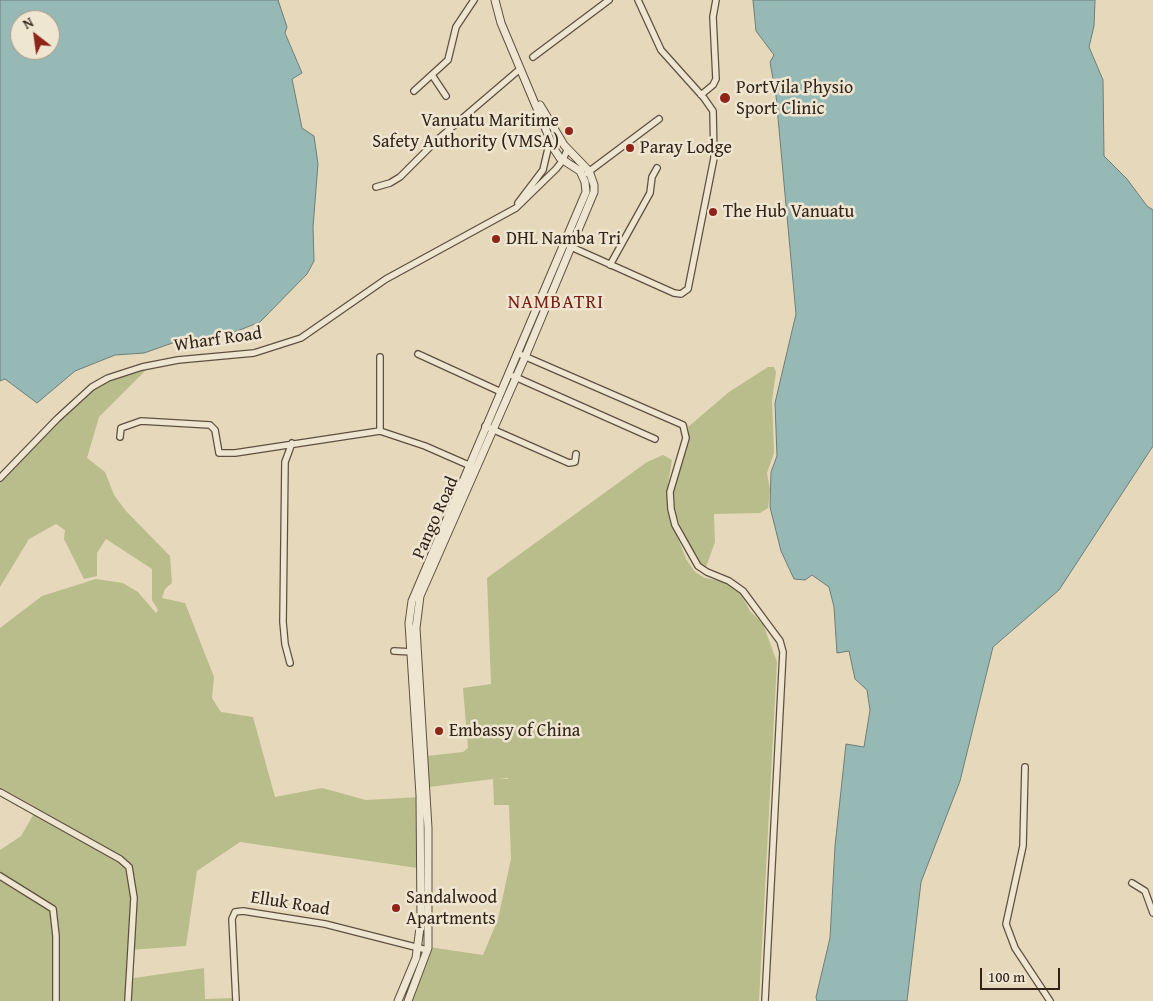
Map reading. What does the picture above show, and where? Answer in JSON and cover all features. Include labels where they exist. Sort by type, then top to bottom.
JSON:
[{"type":"street","points":[[414,91],[448,60],[456,28],[474,0]]},
{"type":"street","points":[[495,0],[501,23],[550,140],[551,151],[574,166],[583,176],[659,119]]},
{"type":"street","points":[[597,0],[598,8]]},
{"type":"street","points":[[533,57],[609,0]]},
{"type":"street","points":[[568,245],[678,294],[688,289],[714,158],[713,111],[661,50],[638,0]]},
{"type":"street","points":[[701,95],[713,85],[716,78],[713,17],[716,0]]},
{"type":"street","points":[[376,187],[390,183],[400,177],[437,140],[520,69]]},
{"type":"street","points":[[432,75],[446,96]]},
{"type":"street","points":[[529,88],[566,148],[590,171]]},
{"type":"street","points":[[551,151],[566,148]]},
{"type":"street","name":"Wharf Road","points":[[0,478],[78,398],[108,378],[142,367],[178,360],[254,353],[288,343],[315,330],[386,279],[506,214],[530,197],[563,160],[566,148]]},
{"type":"street","name":"Wharf Road","points":[[506,214],[537,180],[551,151]]},
{"type":"street","points":[[610,265],[650,193],[652,178],[657,168]]},
{"type":"street","name":"Pango Road","points":[[472,466],[485,426],[517,353],[594,192],[590,171]]},
{"type":"street","name":"Pango Road","points":[[398,1001],[405,999],[427,950],[428,828],[414,652],[409,623],[412,601],[472,466],[493,429],[525,357],[586,192],[583,176]]},
{"type":"street","points":[[517,353],[683,426],[686,438],[670,492],[670,509],[675,525],[698,566],[707,572],[730,580],[743,591],[780,641],[782,652],[765,1001]]},
{"type":"street","points":[[418,354],[501,392]]},
{"type":"street","points":[[380,357],[380,432]]},
{"type":"street","points":[[508,375],[655,439]]},
{"type":"street","points":[[120,436],[121,428],[130,424],[151,422],[212,425],[215,430],[220,454],[244,453],[292,443],[380,432],[390,433],[472,466]]},
{"type":"street","points":[[485,426],[569,463],[575,462],[576,454]]},
{"type":"street","points":[[290,663],[285,644],[283,622],[285,462],[292,443]]},
{"type":"street","points":[[394,651],[414,652]]},
{"type":"street","name":"Pango Road","points":[[405,999],[419,948],[421,920],[421,830],[414,652]]},
{"type":"street","points":[[1025,766],[1023,846],[1006,924],[1016,948],[1050,1001]]},
{"type":"street","points":[[0,792],[120,859],[129,866],[134,898],[128,1001]]},
{"type":"street","points":[[0,876],[53,909],[56,936],[56,1001]]},
{"type":"street","points":[[1132,883],[1145,891],[1153,913]]},
{"type":"street","name":"Elluk Road","points":[[236,1001],[232,919],[235,912],[243,910],[325,924],[427,950]]},
{"type":"green space","points":[[151,365],[99,417],[87,458],[105,472],[114,495],[126,511],[170,556],[172,583],[165,589],[162,598],[185,603],[214,677],[212,698],[221,712],[253,717],[275,797],[322,788],[366,800],[421,797],[424,869],[240,842],[197,871],[186,946],[128,950],[127,979],[204,968],[205,999],[233,998],[233,1001],[0,1001],[0,850],[21,836],[35,812],[118,860],[126,868],[131,899],[137,897],[131,865],[122,856],[0,787],[0,628],[42,596],[96,579],[123,583],[138,592],[156,613],[158,610],[152,600],[152,569],[106,539],[97,553],[97,576],[84,579],[64,539],[65,530],[56,524],[29,539],[0,587],[0,475],[99,382]]},
{"type":"green space","points":[[768,367],[774,367],[776,372],[772,401],[774,453],[767,473],[770,490],[768,508],[760,513],[714,514],[715,542],[706,567],[700,566],[693,557],[673,508],[673,492],[689,438],[688,427],[729,392]]},
{"type":"green space","points":[[663,455],[672,460],[667,491],[667,510],[686,559],[695,572],[705,578],[725,582],[741,594],[750,611],[763,624],[777,662],[759,1001],[407,1001],[404,993],[422,946],[483,955],[498,919],[511,859],[509,805],[494,805],[493,779],[429,787],[427,756],[463,752],[468,748],[463,688],[491,684],[487,578],[647,462]]},
{"type":"water","points":[[0,0],[278,0],[287,27],[285,33],[302,73],[292,79],[302,128],[314,136],[318,164],[313,227],[314,261],[307,274],[260,322],[232,333],[181,340],[144,353],[115,355],[75,371],[37,403],[5,379],[0,381]]},
{"type":"water","points":[[753,0],[1095,0],[1094,26],[1089,47],[1103,80],[1104,156],[1127,179],[1147,206],[1153,210],[1153,446],[1059,590],[993,647],[960,781],[921,882],[907,1001],[817,1001],[816,997],[830,938],[835,846],[846,744],[864,747],[870,710],[867,690],[855,679],[849,651],[837,653],[834,607],[829,587],[812,575],[805,580],[794,579],[781,551],[770,507],[771,472],[777,456],[775,403],[796,314],[776,96],[770,62],[774,55],[756,31]]},
{"type":"place","name":"PortVila Physio Sport Clinic","points":[[725,98]]},
{"type":"place","name":"Vanuatu Maritime Safety Authority (VMSA)","points":[[569,131]]},
{"type":"place","name":"Paray Lodge","points":[[630,148]]},
{"type":"place","name":"The Hub Vanuatu","points":[[713,212]]},
{"type":"place","name":"DHL Namba Tri","points":[[496,239]]},
{"type":"place","name":"Embassy of China","points":[[439,731]]},
{"type":"place","name":"Sandalwood Apartments","points":[[396,908]]},
{"type":"district","name":"NAMBATRI","points":[[556,303]]}]
